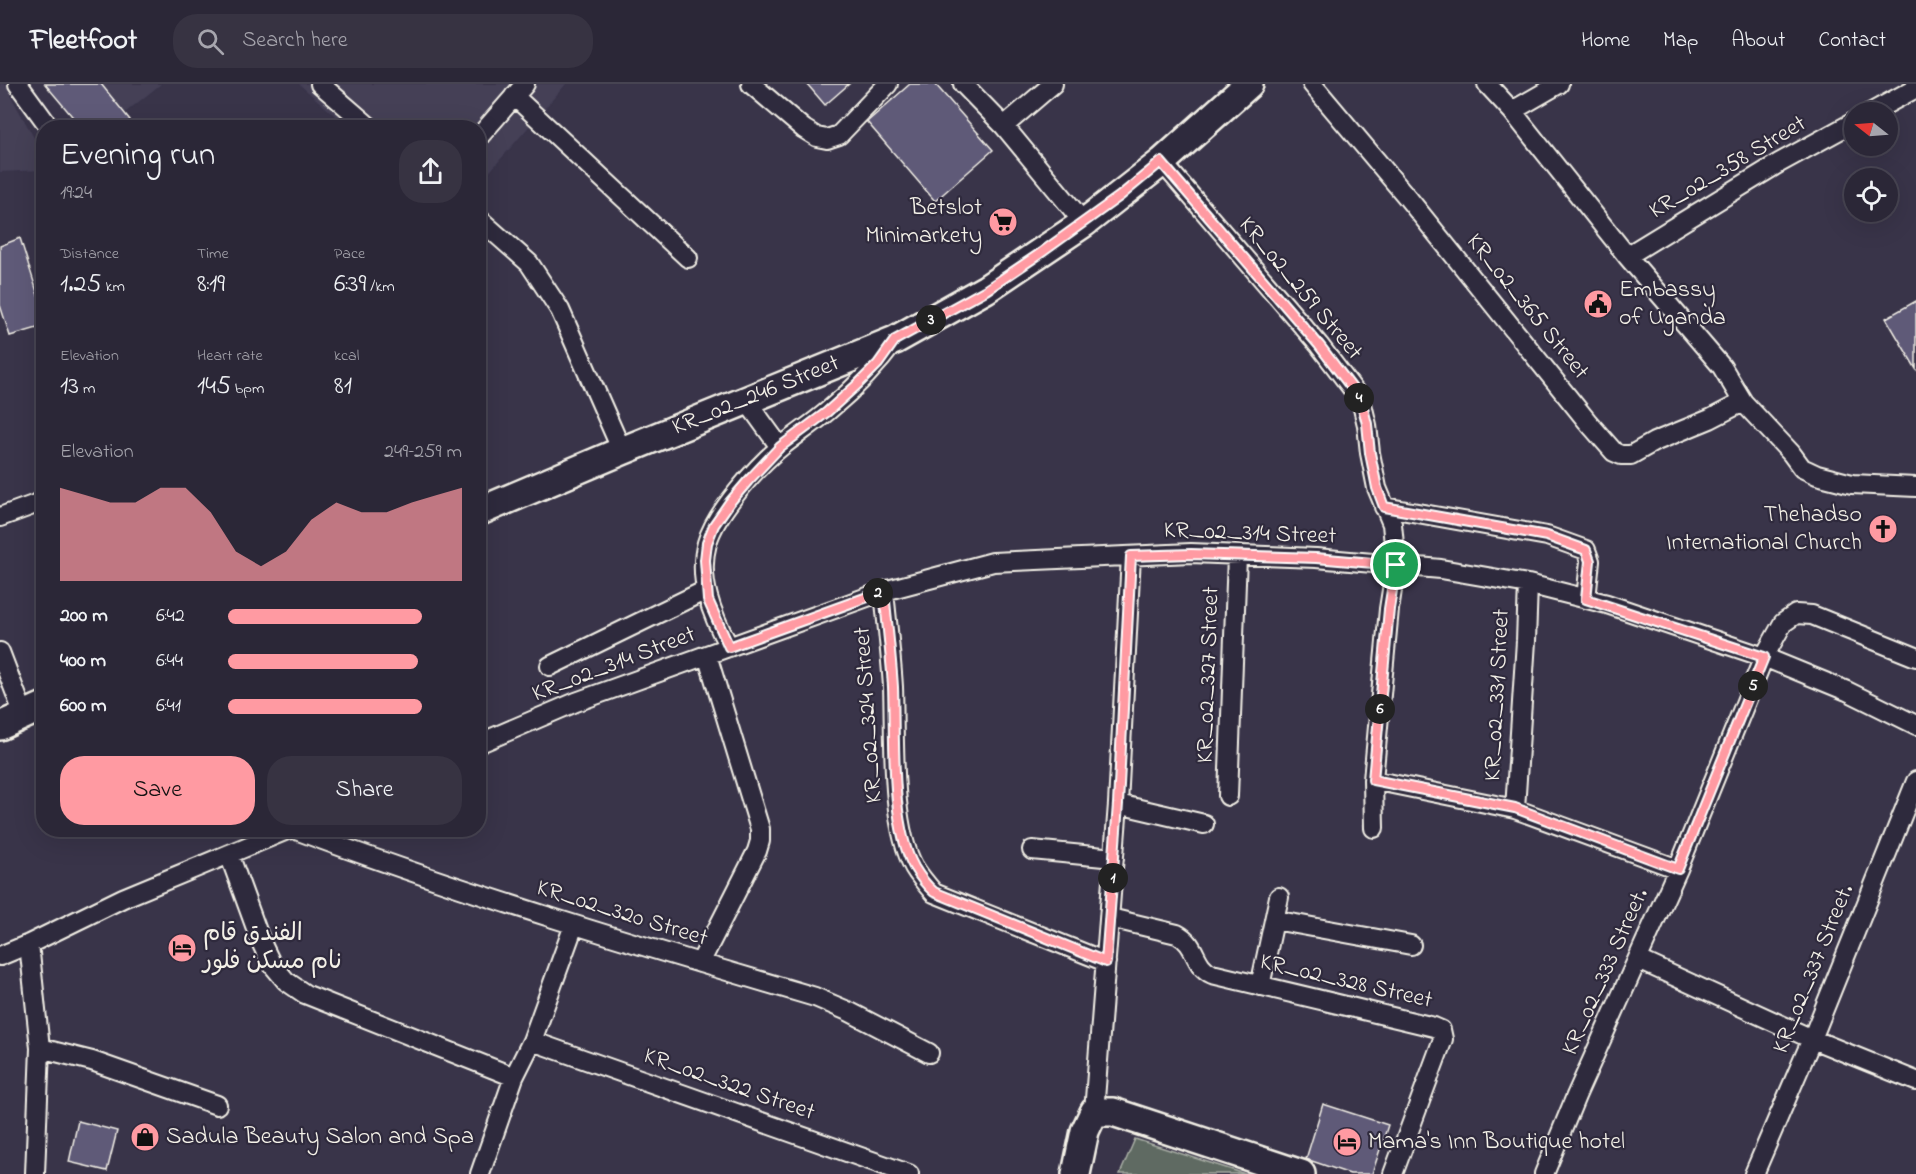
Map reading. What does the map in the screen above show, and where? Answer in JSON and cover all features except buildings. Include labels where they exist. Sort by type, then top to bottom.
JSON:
[{"type":"street","points":[[18,84],[44,120]]},
{"type":"street","points":[[321,84],[362,120]]},
{"type":"street","points":[[751,84],[804,129],[817,137],[827,138],[839,135],[888,84]]},
{"type":"street","points":[[963,84],[1004,126],[1084,223]]},
{"type":"street","points":[[1004,126],[1053,84]]},
{"type":"street","points":[[1161,162],[1249,84]]},
{"type":"street","name":"KR_02_365 Street","points":[[1312,84],[1401,189],[1587,422],[1614,452],[1631,455],[1654,442],[1710,419],[1743,402]]},
{"type":"street","points":[[1487,84],[1512,111],[1627,256],[1722,368],[1743,402],[1802,468],[1852,484],[1916,487]]},
{"type":"street","points":[[1512,111],[1559,84]]},
{"type":"street","points":[[1888,102],[1912,87]]},
{"type":"street","points":[[486,129],[519,90],[688,258]]},
{"type":"street","name":"KR_02_358 Street","points":[[1627,256],[1779,163],[1844,127]]},
{"type":"street","name":"KR_02_246 Street","points":[[486,509],[622,450],[895,340],[986,290],[1084,223],[1161,162]]},
{"type":"street","name":"KR_02_259 Street","points":[[1161,162],[1319,345],[1361,400],[1377,488],[1392,524],[1396,565],[1389,609],[1373,780],[1374,828]]},
{"type":"street","points":[[486,225],[529,263],[560,310],[622,450]]},
{"type":"street","points":[[729,647],[712,611],[706,590],[707,543],[714,525],[730,502],[780,447],[827,412],[858,384],[878,364],[895,340]]},
{"type":"street","points":[[746,400],[780,447]]},
{"type":"street","points":[[0,517],[36,504]]},
{"type":"street","points":[[1384,507],[1547,536],[1586,550],[1590,561],[1586,599]]},
{"type":"street","name":"KR_02_314 Street","points":[[486,741],[576,702],[884,591],[993,562],[1191,554],[1316,558],[1441,569],[1528,584],[1586,599],[1764,657],[1847,692],[1916,725]]},
{"type":"street","points":[[1076,1174],[1085,1131],[1094,1112],[1118,804],[1131,556]]},
{"type":"street","name":"KR_02_327 Street","points":[[1228,796],[1238,556]]},
{"type":"street","name":"KR_02_331 Street","points":[[1515,808],[1528,584]]},
{"type":"street","points":[[550,666],[706,590]]},
{"type":"street","name":"KR_02_324 Street","points":[[884,591],[892,681],[895,786],[907,849],[913,866],[934,892],[1106,962]]},
{"type":"street","name":"KR_02_333 Street.","points":[[1544,1174],[1576,1096],[1678,869],[1764,657],[1783,624],[1796,614],[1812,615],[1916,657]]},
{"type":"street","points":[[0,652],[22,716]]},
{"type":"street","points":[[700,963],[760,841],[760,829],[707,655]]},
{"type":"street","points":[[1373,780],[1515,808],[1678,869]]},
{"type":"street","name":"KR_02_337 Street.","points":[[1754,1174],[1812,1039],[1916,781]]},
{"type":"street","points":[[1118,804],[1204,824]]},
{"type":"street","points":[[0,956],[123,898],[270,837]]},
{"type":"street","name":"KR_02_320 Street","points":[[315,837],[574,925],[815,997],[850,1012],[929,1053]]},
{"type":"street","points":[[1032,850],[1114,858]]},
{"type":"street","points":[[229,854],[261,942],[271,963],[286,981],[305,994],[514,1077]]},
{"type":"street","points":[[1260,986],[1279,897]]},
{"type":"street","name":"KR_02_328 Street","points":[[1110,918],[1177,934],[1191,945],[1203,970],[1212,974],[1441,1030],[1443,1039],[1394,1174]]},
{"type":"street","points":[[1274,920],[1411,945]]},
{"type":"street","points":[[480,1174],[514,1077],[532,1041],[574,925]]},
{"type":"street","points":[[29,944],[40,1048],[35,1174]]},
{"type":"street","points":[[1639,960],[1812,1039],[1916,1081]]},
{"type":"street","name":"KR_02_322 Street","points":[[532,1041],[909,1174]]},
{"type":"street","points":[[40,1048],[92,1061],[217,1105]]},
{"type":"street","points":[[1094,1112],[1113,1112],[1301,1174]]},
{"type":"shaded area","points":[[0,84],[7,84],[13,100],[36,141],[36,170],[0,172]]},
{"type":"shaded area","points":[[61,84],[161,84],[116,120],[98,120]]},
{"type":"shaded area","points":[[299,84],[566,84],[486,176],[486,120],[340,120]]},
{"type":"shaded area","points":[[1135,1139],[1245,1174],[1120,1174]]},
{"type":"place","name":"Betslot Minimarkety","points":[[1003,222]]},
{"type":"place","name":"Embassy of Uganda","points":[[1598,304]]},
{"type":"place","name":"Thehadso International Church","points":[[1883,529]]},
{"type":"place","name":"الفندق قام نام مسكن فلور","points":[[182,948]]},
{"type":"place","name":"Sadula Beauty Salon and Spa","points":[[145,1137]]},
{"type":"place","name":"Mama's Inn Boutique hotel","points":[[1347,1142]]},
{"type":"route","points":[[1161,162],[1319,345],[1361,400],[1377,488],[1384,507],[1547,536],[1574,545],[1586,550],[1590,561],[1586,599],[1764,657],[1678,869],[1515,808],[1373,780],[1389,609],[1396,565],[1261,556],[1191,554],[1131,556],[1118,804],[1106,962],[934,892],[913,866],[900,821],[895,786],[895,734],[884,591],[729,647],[708,600],[705,560],[707,543],[714,525],[748,481],[780,447],[827,412],[858,384],[878,364],[895,340],[986,290],[1084,223],[1161,162]]}]
